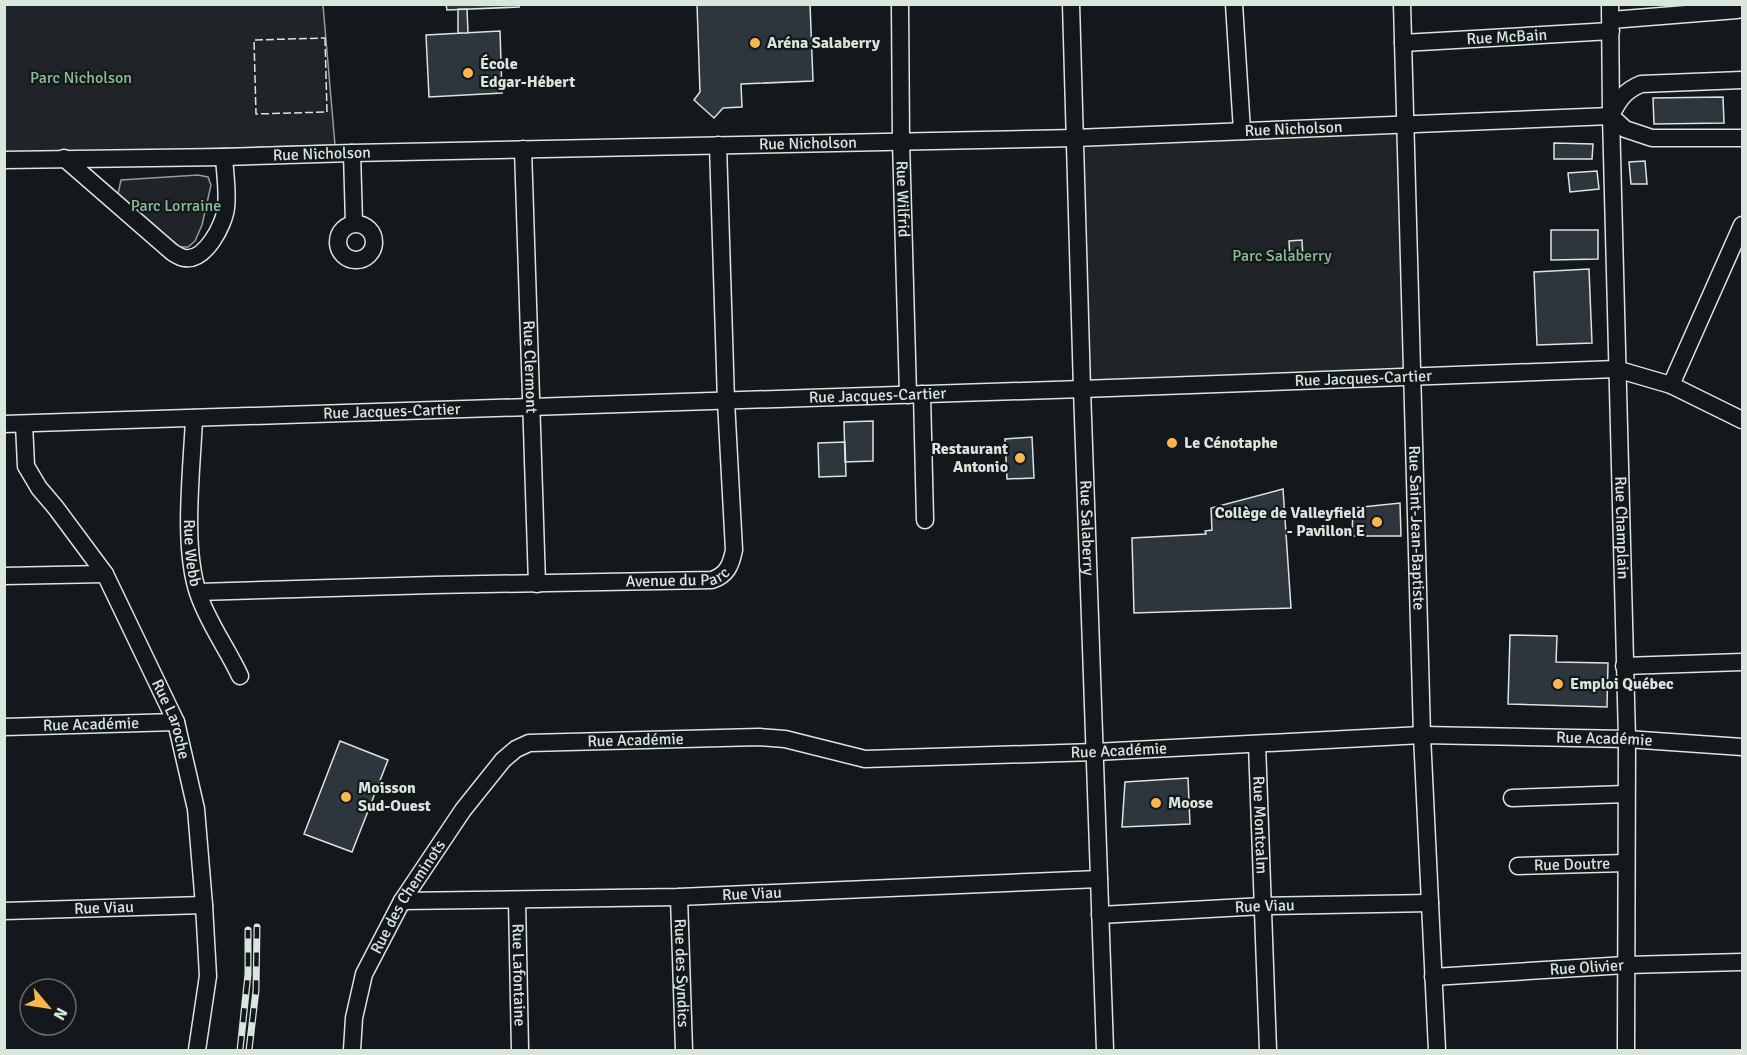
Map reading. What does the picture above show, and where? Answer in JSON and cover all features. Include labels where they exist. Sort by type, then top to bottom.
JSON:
[{"type":"street","name":"Rue Wilfrid","points":[[900,4],[901,141],[915,394],[925,520]]},
{"type":"street","name":"Rue Salaberry","points":[[1071,4],[1105,1050]]},
{"type":"street","points":[[1234,4],[1242,131]]},
{"type":"street","name":"Rue Saint-Jean-Baptiste","points":[[1402,4],[1422,735],[1437,1050]]},
{"type":"street","name":"Rue McBain","points":[[1403,43],[1611,19],[1737,10]]},
{"type":"street","name":"Rue Champlain","points":[[1611,19],[1611,116],[1627,739],[1626,1050]]},
{"type":"street","points":[[1743,80],[1641,84],[1624,94],[1611,116],[1625,129],[1652,138],[1743,138]]},
{"type":"street","name":"Rue Nicholson","points":[[4,160],[1075,138],[1611,116]]},
{"type":"street","name":"Avenue du Parc","points":[[198,592],[712,580],[722,577],[731,564],[734,550],[726,400],[718,145]]},
{"type":"street","name":"Rue Clermont","points":[[523,149],[537,584]]},
{"type":"street","points":[[352,153],[354,223]]},
{"type":"street","points":[[64,158],[172,252],[184,258],[193,257],[209,246],[220,229],[226,210],[227,186],[224,157]]},
{"type":"street","points":[[1671,385],[1743,225]]},
{"type":"street","name":"Rue Jacques-Cartier","points":[[4,424],[1617,369],[1671,385],[1743,420]]},
{"type":"street","name":"Rue Webb","points":[[194,418],[189,543],[198,592],[212,626],[240,676]]},
{"type":"street","name":"Rue Laroche","points":[[24,423],[26,466],[39,488],[105,574],[176,722],[196,809],[204,905],[207,976],[198,1050]]},
{"type":"street","points":[[4,576],[105,574]]},
{"type":"street","points":[[1624,666],[1743,662]]},
{"type":"street","name":"Rue Académie","points":[[4,727],[176,722]]},
{"type":"street","name":"Rue Académie","points":[[503,760],[516,749],[529,743],[759,737],[785,739],[865,759],[1095,752],[1422,735],[1627,739],[1743,747]]},
{"type":"street","name":"Rue Montcalm","points":[[1257,744],[1268,1050]]},
{"type":"street","name":"Rue des Cheminots","points":[[352,1050],[354,1018],[364,974],[402,900],[463,810],[503,760]]},
{"type":"street","points":[[1512,798],[1626,794]]},
{"type":"street","name":"Rue Doutre","points":[[1518,866],[1626,863]]},
{"type":"street","name":"Rue Viau","points":[[402,900],[679,897],[1099,879]]},
{"type":"street","name":"Rue des Syndics","points":[[679,897],[684,1050]]},
{"type":"street","name":"Rue Lafontaine","points":[[517,900],[520,1050]]},
{"type":"street","name":"Rue Viau","points":[[1100,915],[1263,906],[1430,903]]},
{"type":"street","name":"Rue Viau","points":[[4,911],[204,905]]},
{"type":"street","name":"Rue Olivier","points":[[1433,977],[1743,962]]},
{"type":"green space","name":"Parc Nicholson","points":[[4,5],[323,5],[335,145],[5,154]]},
{"type":"green space","name":"Parc Salaberry","points":[[1405,125],[1412,377],[1082,389],[1075,138]]},
{"type":"green space","name":"Parc Lorraine","points":[[198,175],[208,177],[211,185],[202,225],[195,241],[188,247],[180,247],[127,205],[118,194],[121,180]]},
{"type":"building","points":[[446,4],[519,4],[519,7],[447,10]]},
{"type":"building","name":"Aréna Salaberry","points":[[697,4],[810,4],[813,81],[741,84],[742,107],[723,108],[714,118],[694,100],[700,92]]},
{"type":"building","points":[[458,9],[467,9],[468,33],[458,33]]},
{"type":"building","points":[[500,31],[502,93],[429,97],[426,35]]},
{"type":"building","points":[[1723,97],[1724,123],[1654,124],[1653,98]]},
{"type":"building","points":[[1554,143],[1593,144],[1592,159],[1554,159]]},
{"type":"building","points":[[1645,161],[1647,184],[1631,184],[1629,162]]},
{"type":"building","points":[[1597,171],[1599,189],[1570,192],[1568,173]]},
{"type":"building","points":[[1551,230],[1598,230],[1598,259],[1551,260]]},
{"type":"building","points":[[1302,240],[1303,259],[1290,260],[1289,241]]},
{"type":"building","points":[[1589,269],[1592,343],[1537,345],[1534,272]]},
{"type":"building","points":[[873,421],[873,461],[845,462],[844,422]]},
{"type":"building","name":"Restaurant Antonio","points":[[1032,437],[1034,478],[1007,479],[1005,439]]},
{"type":"building","points":[[845,442],[846,476],[819,477],[818,443]]},
{"type":"building","points":[[1283,489],[1291,608],[1134,613],[1132,538],[1206,534],[1205,531],[1212,530],[1211,508]]},
{"type":"building","name":"Collège de Valleyfield - Pavillon E","points":[[1400,503],[1401,536],[1352,536],[1353,508]]},
{"type":"building","name":"Emploi Québec","points":[[1510,635],[1557,636],[1556,662],[1608,663],[1607,707],[1508,704]]},
{"type":"building","name":"Moisson Sud-Ouest","points":[[340,741],[388,760],[352,852],[304,834]]},
{"type":"building","name":"Moose","points":[[1188,778],[1190,824],[1122,827],[1125,782]]},
{"type":"railway","points":[[249,1050],[256,990],[257,927]]},
{"type":"railway","points":[[240,1050],[248,974],[248,930]]},
{"type":"fence","points":[[325,38],[327,112],[256,114],[254,40],[325,38]]},
{"type":"place","name":"Aréna Salaberry","points":[[755,43]]},
{"type":"place","name":"École Edgar-Hébert","points":[[468,73]]},
{"type":"place","name":"Le Cénotaphe","points":[[1172,443]]},
{"type":"place","name":"Restaurant Antonio","points":[[1020,458]]},
{"type":"place","name":"Collège de Valleyfield - Pavillon E","points":[[1377,522]]},
{"type":"place","name":"Emploi Québec","points":[[1558,684]]},
{"type":"place","name":"Moisson Sud-Ouest","points":[[346,797]]},
{"type":"place","name":"Moose","points":[[1156,803]]}]
